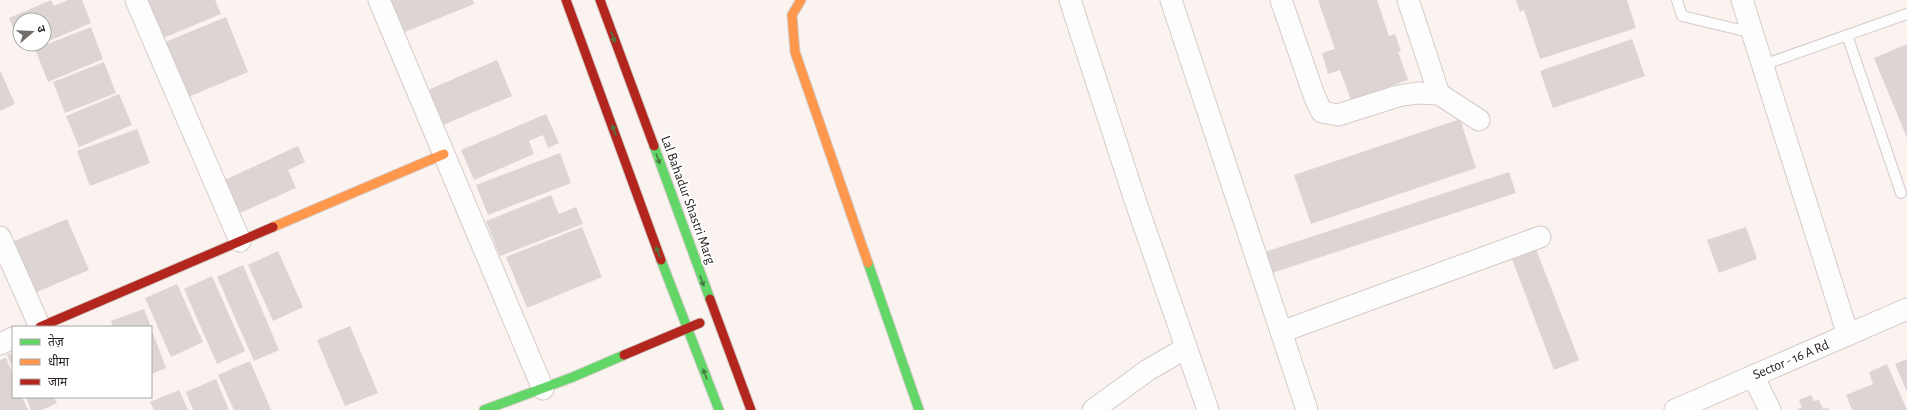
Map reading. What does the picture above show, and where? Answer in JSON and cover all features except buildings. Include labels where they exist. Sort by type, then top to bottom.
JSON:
[{"type":"street","points":[[136,0],[240,241]]},
{"type":"street","points":[[379,0],[543,389]]},
{"type":"street","points":[[566,0],[687,328],[719,410]]},
{"type":"street","name":"Lal Bahadur Shastri Marg","points":[[600,0],[751,410]]},
{"type":"street","points":[[801,0],[792,15],[794,52],[918,410]]},
{"type":"street","points":[[1070,0],[1134,197],[1208,410]]},
{"type":"street","points":[[1172,0],[1307,410]]},
{"type":"street","points":[[1281,0],[1315,98],[1322,112],[1338,115],[1398,96],[1439,94],[1479,120]]},
{"type":"street","points":[[1408,0],[1439,94]]},
{"type":"street","points":[[1742,0],[1848,335]]},
{"type":"street","points":[[42,326],[444,154]]},
{"type":"street","points":[[0,237],[40,326]]},
{"type":"street","points":[[1281,332],[1540,237]]},
{"type":"street","name":"Sector - 16 A Rd","points":[[1674,410],[1907,309]]},
{"type":"street","points":[[484,410],[543,389],[716,317]]},
{"type":"street","points":[[0,344],[12,338]]},
{"type":"street","points":[[1093,410],[1148,370],[1186,348]]},
{"type":"street","points":[[1753,376],[1770,410]]},
{"type":"lane","points":[[1677,0],[1682,16],[1753,34]]},
{"type":"lane","points":[[1763,65],[1907,14]]},
{"type":"lane","points":[[1847,35],[1901,193]]},
{"type":"traffic: fast","points":[[654,146],[710,299]]},
{"type":"traffic: fast","points":[[661,260],[719,410]]},
{"type":"traffic: fast","points":[[868,263],[919,410]]},
{"type":"traffic: fast","points":[[484,410],[573,377],[624,355]]},
{"type":"traffic: slow","points":[[801,0],[792,15],[795,52],[868,263]]},
{"type":"traffic: slow","points":[[273,227],[444,154]]},
{"type":"traffic: jam","points":[[566,0],[661,260]]},
{"type":"traffic: jam","points":[[600,0],[654,146]]},
{"type":"traffic: jam","points":[[42,326],[273,227]]},
{"type":"traffic: jam","points":[[710,299],[751,410]]},
{"type":"traffic: jam","points":[[624,355],[700,323]]}]
